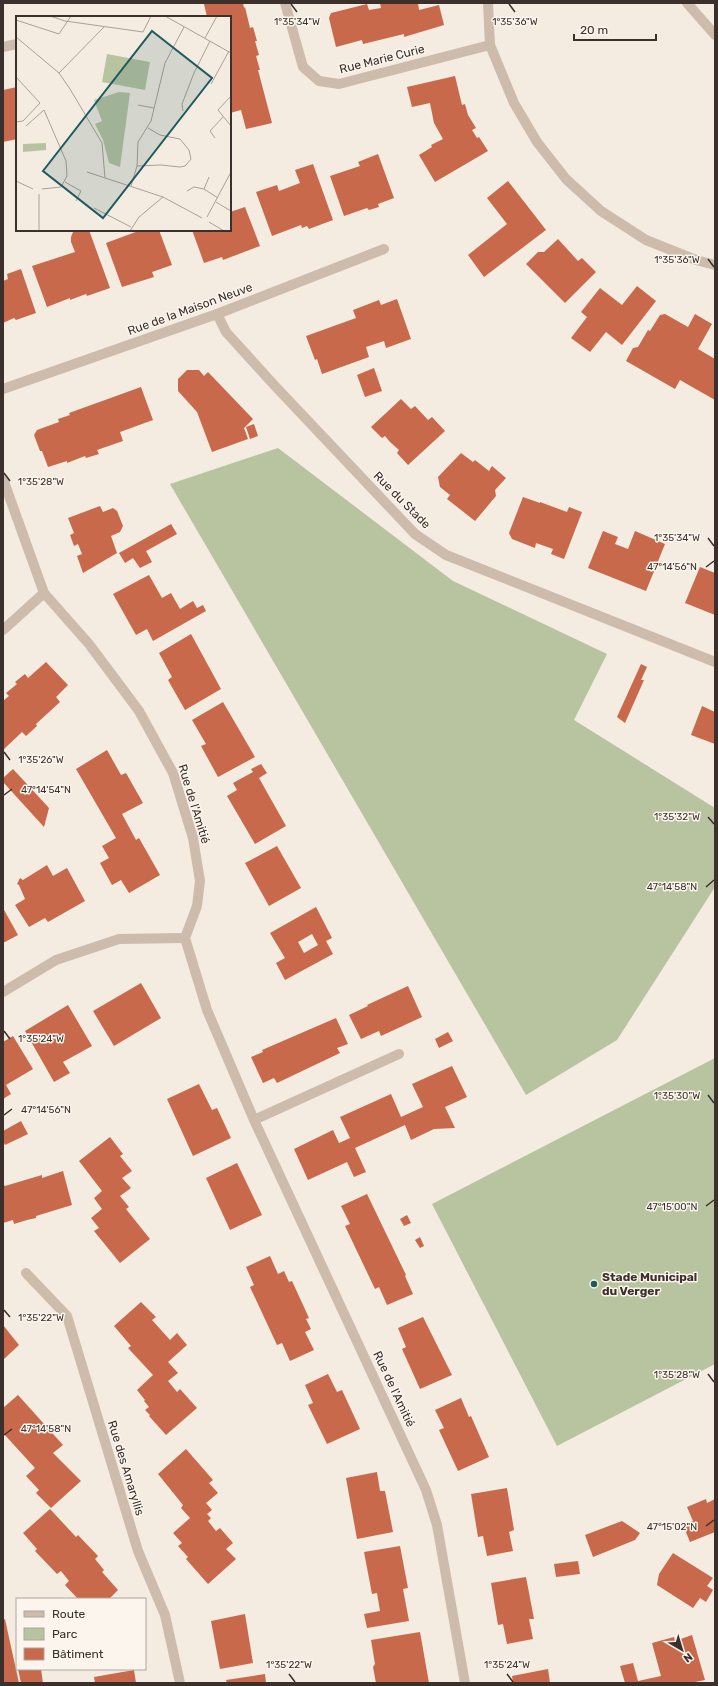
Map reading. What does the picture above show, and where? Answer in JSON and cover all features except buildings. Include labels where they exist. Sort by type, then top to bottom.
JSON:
[{"type":"street","name":"Rue Marie Curie","points":[[286,3],[303,67],[319,81],[339,84],[490,45]]},
{"type":"street","points":[[488,3],[490,45],[514,103],[537,142],[566,179],[601,211],[646,240],[696,260],[715,265]]},
{"type":"street","points":[[686,3],[715,35]]},
{"type":"street","points":[[3,47],[16,44]]},
{"type":"street","name":"Rue de la Maison Neuve","points":[[3,389],[218,314],[384,249]]},
{"type":"street","name":"Rue du Stade","points":[[218,314],[226,332],[281,392],[415,534],[446,556],[715,662]]},
{"type":"street","name":"Rue de l'Amitié","points":[[3,479],[44,593],[89,644],[139,711],[173,773],[193,838],[200,881],[197,906],[185,938],[207,1010],[254,1120],[426,1490],[437,1525],[466,1683]]},
{"type":"street","points":[[3,630],[44,593]]},
{"type":"street","points":[[3,992],[56,960],[119,939],[185,938]]},
{"type":"street","points":[[254,1120],[399,1054]]},
{"type":"street","name":"Rue des Amaryllis","points":[[26,1273],[67,1316],[138,1551],[165,1615],[180,1683]]},
{"type":"green space","points":[[278,448],[453,581],[607,654],[574,720],[715,808],[715,887],[617,1040],[526,1095],[170,484]]},
{"type":"green space","name":"Stade Municipal du Verger","points":[[715,1058],[715,1364],[557,1446],[432,1204]]},
{"type":"place","name":"Stade Municipal du Verger","points":[[594,1284]]}]
